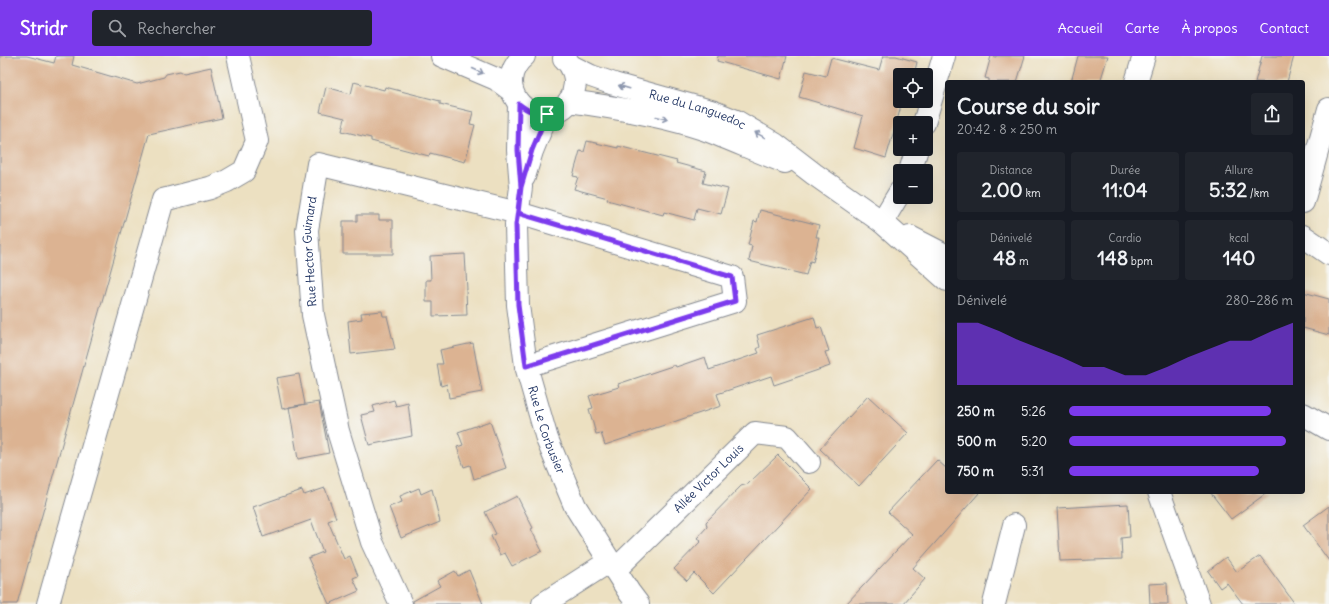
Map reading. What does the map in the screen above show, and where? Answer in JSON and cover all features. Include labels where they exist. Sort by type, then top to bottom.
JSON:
[{"type":"street","points":[[48,604],[163,200],[227,182],[244,171],[257,141],[238,56]]},
{"type":"street","points":[[442,56],[496,79],[516,97],[527,110],[537,114],[556,112],[569,101],[575,84],[574,75],[566,61]]},
{"type":"street","name":"Rue Le Corbusier","points":[[521,187],[516,97],[511,81],[517,63],[524,56]]},
{"type":"street","points":[[926,116],[944,56]]},
{"type":"street","points":[[1137,80],[1144,56]]},
{"type":"street","name":"Rue du Languedoc","points":[[566,61],[591,76],[614,84],[711,111],[736,121],[776,144],[814,174],[882,222],[945,278]]},
{"type":"street","name":"Rue du Languedoc","points":[[569,101],[664,118],[705,130],[814,174]]},
{"type":"street","points":[[1305,195],[1329,108]]},
{"type":"street","name":"Rue Le Corbusier","points":[[547,114],[532,150],[521,187],[516,225],[518,305],[526,366],[547,439],[575,506],[638,604]]},
{"type":"street","name":"Rue Hector Guimard","points":[[401,604],[372,542],[367,527],[338,431],[313,315],[307,230],[318,164],[518,213]]},
{"type":"street","points":[[882,222],[893,204]]},
{"type":"street","points":[[518,213],[732,277],[735,301],[526,366]]},
{"type":"street","name":"Rue du Languedoc","points":[[882,222],[945,255]]},
{"type":"street","points":[[1305,237],[1329,254]]},
{"type":"street","points":[[1305,415],[1329,429]]},
{"type":"street","name":"Allée Victor Louis","points":[[612,565],[756,433],[787,436],[809,462]]},
{"type":"street","points":[[1160,494],[1199,604]]},
{"type":"street","points":[[994,604],[1014,525]]},
{"type":"street","points":[[543,604],[612,565]]},
{"type":"building","points":[[0,56],[27,56],[54,63],[56,56],[74,56],[72,65],[137,84],[164,77],[166,74],[180,71],[184,73],[211,67],[222,118],[149,134],[17,604],[0,604]]},
{"type":"building","points":[[718,56],[787,56],[781,79],[717,61]]},
{"type":"building","points":[[883,56],[896,56],[917,62],[916,68],[893,68],[893,108],[900,108],[900,110],[898,116],[893,116],[893,134],[886,158],[854,148],[863,116],[799,97],[806,71],[826,76],[831,58],[879,70]]},
{"type":"building","points":[[991,56],[1025,56],[1018,80],[989,80],[985,78]]},
{"type":"building","points":[[1078,56],[1108,56],[1101,80],[1072,80]]},
{"type":"building","points":[[1262,56],[1294,56],[1288,80],[1256,80]]},
{"type":"building","points":[[354,82],[384,90],[385,87],[440,101],[440,104],[473,112],[470,124],[475,125],[465,162],[430,153],[429,156],[371,141],[371,138],[342,131],[345,118],[320,112],[326,87],[351,94]]},
{"type":"building","points":[[587,141],[618,148],[618,146],[677,161],[676,163],[706,171],[703,183],[728,189],[721,214],[697,208],[694,220],[664,212],[663,215],[607,200],[608,198],[574,189],[578,177],[573,176],[580,151],[584,152]]},
{"type":"building","points":[[760,210],[819,225],[816,237],[819,237],[813,262],[810,261],[806,275],[749,261],[752,246],[748,245],[754,221],[757,222]]},
{"type":"building","points":[[357,215],[379,215],[379,220],[393,220],[393,254],[343,254],[343,221],[357,221]]},
{"type":"building","points":[[465,254],[467,315],[433,316],[433,302],[426,302],[426,280],[431,280],[430,256]]},
{"type":"building","points":[[1305,293],[1329,299],[1329,335],[1305,329]]},
{"type":"building","points":[[382,311],[383,316],[387,316],[395,349],[351,354],[348,321],[362,319],[361,313]]},
{"type":"building","points":[[814,317],[817,328],[821,327],[829,351],[825,352],[830,366],[774,385],[771,376],[717,394],[721,406],[605,445],[601,433],[596,434],[589,409],[593,408],[589,396],[619,387],[618,384],[675,365],[676,367],[705,357],[709,370],[759,353],[757,349],[760,347],[757,335]]},
{"type":"building","points":[[473,343],[482,392],[449,398],[447,384],[441,386],[437,364],[443,364],[440,350]]},
{"type":"building","points":[[299,374],[305,404],[282,409],[276,378]]},
{"type":"building","points":[[868,396],[908,433],[859,486],[820,449]]},
{"type":"building","points":[[394,400],[396,406],[408,403],[412,436],[369,445],[361,415],[375,412],[373,406]]},
{"type":"building","points":[[319,402],[329,453],[298,459],[289,407]]},
{"type":"building","points":[[490,421],[506,468],[474,479],[470,465],[464,467],[457,447],[463,445],[458,432]]},
{"type":"building","points":[[778,455],[812,489],[714,593],[694,573],[687,581],[674,569],[701,541],[697,538],[707,527],[706,522],[741,486],[748,484]]},
{"type":"building","points":[[937,460],[945,467],[945,494],[978,494],[913,568],[925,579],[903,604],[846,604],[912,534],[888,512]]},
{"type":"building","points":[[325,488],[336,518],[328,521],[344,559],[350,556],[358,576],[353,578],[359,591],[329,604],[308,558],[323,552],[311,520],[263,537],[253,507],[302,490],[304,495]]},
{"type":"building","points":[[419,488],[421,494],[432,489],[440,522],[401,538],[389,507],[402,502],[400,496]]},
{"type":"building","points":[[1212,494],[1265,494],[1231,519]]},
{"type":"building","points":[[517,496],[533,528],[531,529],[542,551],[512,566],[505,553],[500,555],[491,536],[496,534],[485,512]]},
{"type":"building","points":[[1128,504],[1130,537],[1121,538],[1122,559],[1060,561],[1057,508]]},
{"type":"building","points":[[1329,506],[1329,561],[1303,525]]},
{"type":"building","points":[[1260,556],[1295,604],[1243,604],[1227,583],[1220,588],[1208,571],[1226,557],[1237,572]]},
{"type":"building","points":[[469,570],[483,604],[413,604],[413,601],[440,586],[437,581],[455,571],[458,576]]},
{"type":"building","points":[[1167,583],[1168,604],[1150,604],[1149,584]]},
{"type":"route","points":[[547,114],[532,150],[521,187],[516,225],[518,305],[526,366],[735,301],[732,277],[518,213],[521,187],[518,150],[519,104],[527,110],[537,114],[547,114]]}]
